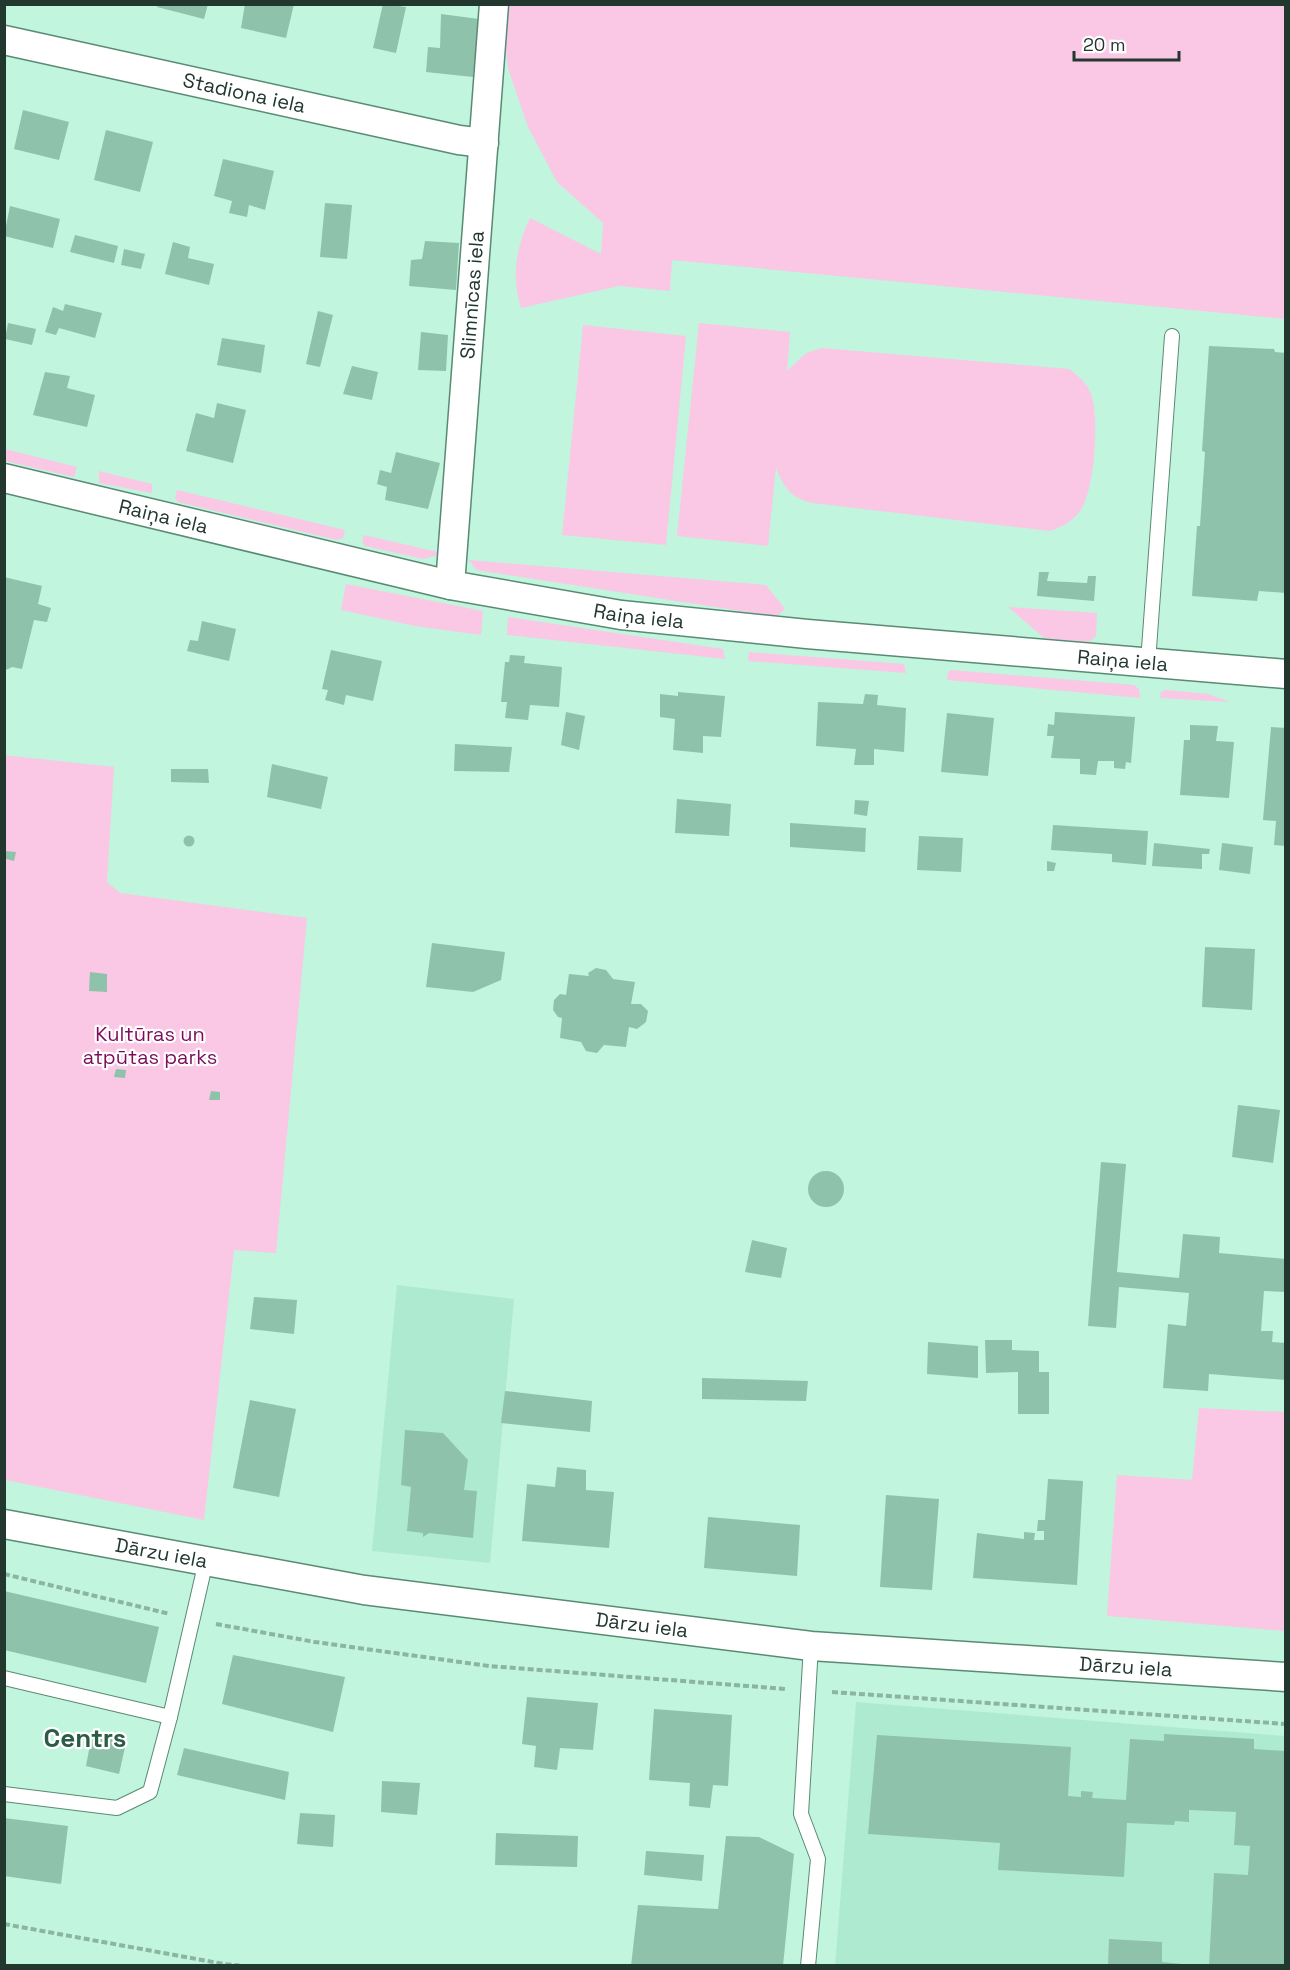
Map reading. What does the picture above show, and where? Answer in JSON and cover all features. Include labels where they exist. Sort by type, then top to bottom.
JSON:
[{"type":"street","name":"Slimnīcas iela","points":[[450,585],[494,4]]},
{"type":"street","name":"Stadiona iela","points":[[4,40],[459,140],[484,143]]},
{"type":"street","name":"Raiņa iela","points":[[4,478],[450,585],[621,615],[819,635],[1286,674]]},
{"type":"street","name":"Dārzu iela","points":[[4,1524],[364,1590],[812,1646],[1286,1677]]},
{"type":"lane","points":[[1148,662],[1172,336]]},
{"type":"lane","points":[[4,1794],[117,1808],[150,1791],[194,1620],[206,1561]]},
{"type":"lane","points":[[808,1965],[818,1859],[801,1814],[812,1646]]},
{"type":"lane","points":[[4,1678],[170,1717]]},
{"type":"path","points":[[4,1574],[194,1620],[315,1642],[489,1666],[1286,1724]]},
{"type":"path","points":[[4,1924],[224,1964],[244,1965]]},
{"type":"shaded area","points":[[397,1285],[514,1299],[490,1563],[372,1551]]},
{"type":"shaded area","points":[[856,1702],[1285,1736],[1285,1965],[835,1966]]},
{"type":"green space","points":[[506,5],[1285,5],[1285,319],[672,260],[670,291],[619,286],[521,308],[516,285],[516,262],[521,240],[530,218],[601,254],[603,223],[557,182],[528,127],[508,68],[504,29]]},
{"type":"green space","points":[[699,323],[790,332],[787,371],[806,353],[822,348],[1069,369],[1086,385],[1094,408],[1094,455],[1085,501],[1074,518],[1050,531],[812,503],[798,498],[789,491],[776,467],[768,546],[677,536]]},
{"type":"green space","points":[[583,325],[686,336],[666,545],[562,535]]},
{"type":"green space","points":[[5,449],[77,467],[74,477],[5,461]]},
{"type":"green space","points":[[99,471],[152,484],[152,493],[99,483]]},
{"type":"green space","points":[[177,490],[345,530],[343,538],[337,540],[178,502],[175,498]]},
{"type":"green space","points":[[364,535],[438,552],[438,555],[423,559],[365,546],[362,542]]},
{"type":"green space","points":[[469,560],[766,585],[785,609],[777,616],[476,570]]},
{"type":"green space","points":[[346,584],[483,611],[481,635],[415,626],[341,610]]},
{"type":"green space","points":[[1008,607],[1097,613],[1096,636],[1089,642],[1044,638]]},
{"type":"green space","points":[[508,617],[723,649],[725,659],[507,635]]},
{"type":"green space","points":[[749,652],[904,664],[906,673],[748,661]]},
{"type":"green space","points":[[951,670],[1134,685],[1139,689],[1140,698],[947,680],[948,672]]},
{"type":"green space","points":[[1166,690],[1208,694],[1230,702],[1160,698],[1161,692]]},
{"type":"green space","name":"Kultūras un atpūtas parks","points":[[4,755],[114,767],[107,882],[120,893],[307,918],[276,1253],[234,1250],[204,1520],[5,1480]]},
{"type":"green space","points":[[1199,1408],[1285,1412],[1285,1631],[1107,1616],[1117,1475],[1192,1480]]},
{"type":"building","points":[[158,4],[208,4],[204,19],[157,7]]},
{"type":"building","points":[[245,4],[294,4],[286,38],[241,28]]},
{"type":"building","points":[[383,4],[406,7],[396,53],[373,48]]},
{"type":"building","points":[[441,14],[479,19],[473,77],[426,72],[428,47],[440,48]]},
{"type":"building","points":[[23,110],[69,122],[59,160],[14,149]]},
{"type":"building","points":[[106,130],[153,142],[140,192],[94,180]]},
{"type":"building","points":[[223,159],[274,171],[265,210],[249,205],[247,217],[229,213],[232,201],[214,196]]},
{"type":"building","points":[[325,203],[352,205],[347,259],[320,257]]},
{"type":"building","points":[[10,206],[60,219],[53,248],[4,236]]},
{"type":"building","points":[[75,235],[118,246],[114,263],[70,252]]},
{"type":"building","points":[[425,241],[459,243],[456,290],[409,286],[411,260],[422,259]]},
{"type":"building","points":[[173,242],[190,247],[188,258],[214,264],[209,285],[165,274]]},
{"type":"building","points":[[124,249],[145,254],[141,269],[121,265]]},
{"type":"building","points":[[65,304],[102,313],[95,338],[59,328],[56,335],[45,332],[53,307],[63,311]]},
{"type":"building","points":[[318,311],[333,315],[320,367],[306,364]]},
{"type":"building","points":[[8,323],[36,329],[32,345],[5,339]]},
{"type":"building","points":[[421,332],[448,335],[446,371],[418,370]]},
{"type":"building","points":[[222,338],[265,345],[261,373],[217,365]]},
{"type":"building","points":[[1209,346],[1274,349],[1275,352],[1286,353],[1286,593],[1259,591],[1257,601],[1192,596],[1197,526],[1200,526]]},
{"type":"building","points":[[352,366],[378,372],[372,400],[343,394]]},
{"type":"building","points":[[45,372],[70,376],[67,388],[95,395],[87,427],[33,415]]},
{"type":"building","points":[[217,403],[246,410],[233,463],[186,451],[196,413],[214,418]]},
{"type":"building","points":[[396,452],[440,463],[428,509],[385,500],[387,487],[377,484],[380,470],[391,473]]},
{"type":"building","points":[[1039,572],[1049,572],[1047,581],[1087,583],[1088,576],[1096,576],[1094,601],[1037,596]]},
{"type":"building","points":[[4,577],[42,586],[38,604],[51,608],[47,622],[34,620],[22,669],[12,667],[4,671]]},
{"type":"building","points":[[202,621],[236,629],[229,661],[187,651],[190,640],[198,641]]},
{"type":"building","points":[[331,650],[382,661],[373,701],[346,695],[344,705],[325,700],[328,690],[322,689]]},
{"type":"building","points":[[510,655],[525,656],[524,663],[562,667],[559,707],[530,705],[528,720],[505,718],[507,702],[501,702],[505,662],[509,662]]},
{"type":"building","points":[[678,692],[725,696],[721,737],[703,736],[703,753],[673,750],[675,719],[660,717],[660,694],[678,696]]},
{"type":"building","points":[[865,694],[878,695],[877,705],[906,708],[904,752],[874,749],[874,765],[854,765],[856,749],[816,746],[818,702],[863,704]]},
{"type":"building","points":[[566,712],[585,716],[579,750],[561,745]]},
{"type":"building","points":[[1055,712],[1135,717],[1131,763],[1126,762],[1125,769],[1114,768],[1114,761],[1098,761],[1096,775],[1080,774],[1080,759],[1051,758],[1054,736],[1047,736],[1048,724],[1054,725]]},
{"type":"building","points":[[947,713],[994,718],[988,776],[941,772]]},
{"type":"building","points":[[1190,725],[1218,726],[1216,741],[1234,742],[1229,798],[1180,795],[1184,740],[1190,740]]},
{"type":"building","points":[[1271,727],[1286,728],[1286,846],[1274,845],[1276,821],[1263,820]]},
{"type":"building","points":[[455,744],[512,747],[509,772],[454,771]]},
{"type":"building","points":[[272,764],[328,777],[321,809],[267,797]]},
{"type":"building","points":[[171,769],[208,769],[209,783],[171,782]]},
{"type":"building","points":[[677,799],[731,804],[729,836],[675,833]]},
{"type":"building","points":[[855,800],[869,801],[867,816],[854,814]]},
{"type":"building","points":[[790,823],[866,828],[865,852],[790,847]]},
{"type":"building","points":[[1053,825],[1148,831],[1146,865],[1112,862],[1112,854],[1051,850]]},
{"type":"building","points":[[189,836],[193,837],[193,845],[189,846],[185,845],[184,841],[185,837]]},
{"type":"building","points":[[919,836],[963,838],[961,872],[917,870]]},
{"type":"building","points":[[1154,843],[1210,849],[1209,854],[1202,854],[1202,869],[1152,866]]},
{"type":"building","points":[[1222,843],[1253,847],[1250,874],[1219,870]]},
{"type":"building","points":[[6,851],[16,852],[14,861],[6,859]]},
{"type":"building","points":[[1047,861],[1056,863],[1054,871],[1047,871]]},
{"type":"building","points":[[432,943],[505,952],[501,980],[473,992],[426,987]]},
{"type":"building","points":[[1205,947],[1255,949],[1252,1010],[1202,1007]]},
{"type":"building","points":[[596,968],[606,970],[613,979],[635,982],[631,1004],[641,1004],[648,1011],[646,1022],[637,1029],[629,1027],[626,1047],[604,1045],[597,1053],[586,1051],[581,1042],[560,1038],[562,1018],[558,1017],[553,1010],[554,1000],[560,994],[566,995],[569,974],[589,976],[588,973]]},
{"type":"building","points":[[90,972],[107,974],[107,992],[89,991]]},
{"type":"building","points":[[116,1069],[126,1070],[125,1078],[114,1077]]},
{"type":"building","points":[[211,1091],[220,1092],[220,1100],[209,1100]]},
{"type":"building","points":[[1238,1105],[1280,1110],[1273,1163],[1232,1157]]},
{"type":"building","points":[[1101,1162],[1126,1164],[1117,1272],[1179,1278],[1183,1234],[1220,1237],[1219,1253],[1286,1259],[1286,1292],[1264,1291],[1261,1331],[1273,1331],[1272,1342],[1286,1343],[1286,1380],[1209,1374],[1208,1391],[1163,1388],[1168,1324],[1186,1326],[1189,1293],[1119,1287],[1116,1328],[1088,1326]]},
{"type":"building","points":[[826,1171],[839,1176],[844,1189],[839,1202],[826,1207],[813,1202],[808,1189],[813,1176]]},
{"type":"building","points":[[752,1240],[787,1248],[781,1278],[745,1272]]},
{"type":"building","points":[[254,1297],[297,1300],[294,1334],[250,1329]]},
{"type":"building","points":[[985,1340],[1012,1340],[1012,1350],[1039,1351],[1039,1372],[1049,1372],[1049,1414],[1018,1414],[1018,1372],[986,1373]]},
{"type":"building","points":[[928,1342],[978,1346],[978,1378],[927,1374]]},
{"type":"building","points":[[702,1378],[808,1381],[806,1401],[702,1399]]},
{"type":"building","points":[[505,1391],[592,1401],[590,1432],[501,1423]]},
{"type":"building","points":[[250,1400],[296,1409],[279,1497],[233,1488]]},
{"type":"building","points":[[405,1430],[443,1433],[468,1460],[464,1490],[477,1491],[473,1538],[429,1533],[423,1537],[423,1533],[407,1531],[411,1487],[401,1485]]},
{"type":"building","points":[[557,1467],[586,1470],[586,1490],[614,1492],[609,1548],[522,1541],[527,1484],[555,1487]]},
{"type":"building","points":[[1048,1479],[1083,1481],[1077,1585],[973,1578],[977,1533],[1024,1539],[1024,1532],[1035,1533],[1034,1540],[1044,1540],[1044,1531],[1037,1531],[1038,1520],[1045,1520]]},
{"type":"building","points":[[886,1495],[939,1499],[932,1590],[880,1587]]},
{"type":"building","points":[[708,1517],[800,1525],[797,1576],[704,1568]]},
{"type":"building","points":[[4,1591],[159,1627],[146,1683],[4,1650]]},
{"type":"building","points":[[233,1655],[345,1677],[333,1732],[222,1704]]},
{"type":"building","points":[[527,1697],[598,1703],[593,1750],[560,1748],[557,1770],[534,1767],[536,1746],[522,1744]]},
{"type":"building","points":[[654,1709],[732,1715],[728,1786],[713,1785],[710,1808],[689,1806],[690,1783],[649,1780]]},
{"type":"building","points":[[92,1734],[126,1743],[119,1774],[86,1766]]},
{"type":"building","points":[[1164,1734],[1254,1739],[1254,1749],[1286,1751],[1286,1966],[1209,1966],[1214,1873],[1248,1875],[1250,1846],[1234,1845],[1236,1812],[1189,1810],[1189,1822],[1175,1821],[1174,1825],[1127,1823],[1124,1877],[998,1870],[1000,1843],[868,1834],[877,1735],[1071,1747],[1068,1796],[1081,1797],[1081,1791],[1093,1792],[1092,1798],[1126,1800],[1130,1739],[1164,1741]]},
{"type":"building","points":[[184,1748],[289,1772],[285,1800],[177,1775]]},
{"type":"building","points":[[382,1781],[420,1783],[417,1815],[381,1812]]},
{"type":"building","points":[[300,1813],[335,1815],[333,1847],[297,1844]]},
{"type":"building","points":[[4,1818],[68,1826],[61,1884],[4,1876]]},
{"type":"building","points":[[496,1833],[578,1836],[577,1867],[495,1865]]},
{"type":"building","points":[[726,1836],[759,1837],[794,1854],[783,1966],[631,1966],[638,1905],[718,1909]]},
{"type":"building","points":[[646,1851],[704,1855],[702,1881],[644,1875]]},
{"type":"building","points":[[1109,1939],[1162,1942],[1162,1962],[1201,1966],[1108,1966]]},
{"type":"district","name":"Centrs","points":[[85,1738]]}]
